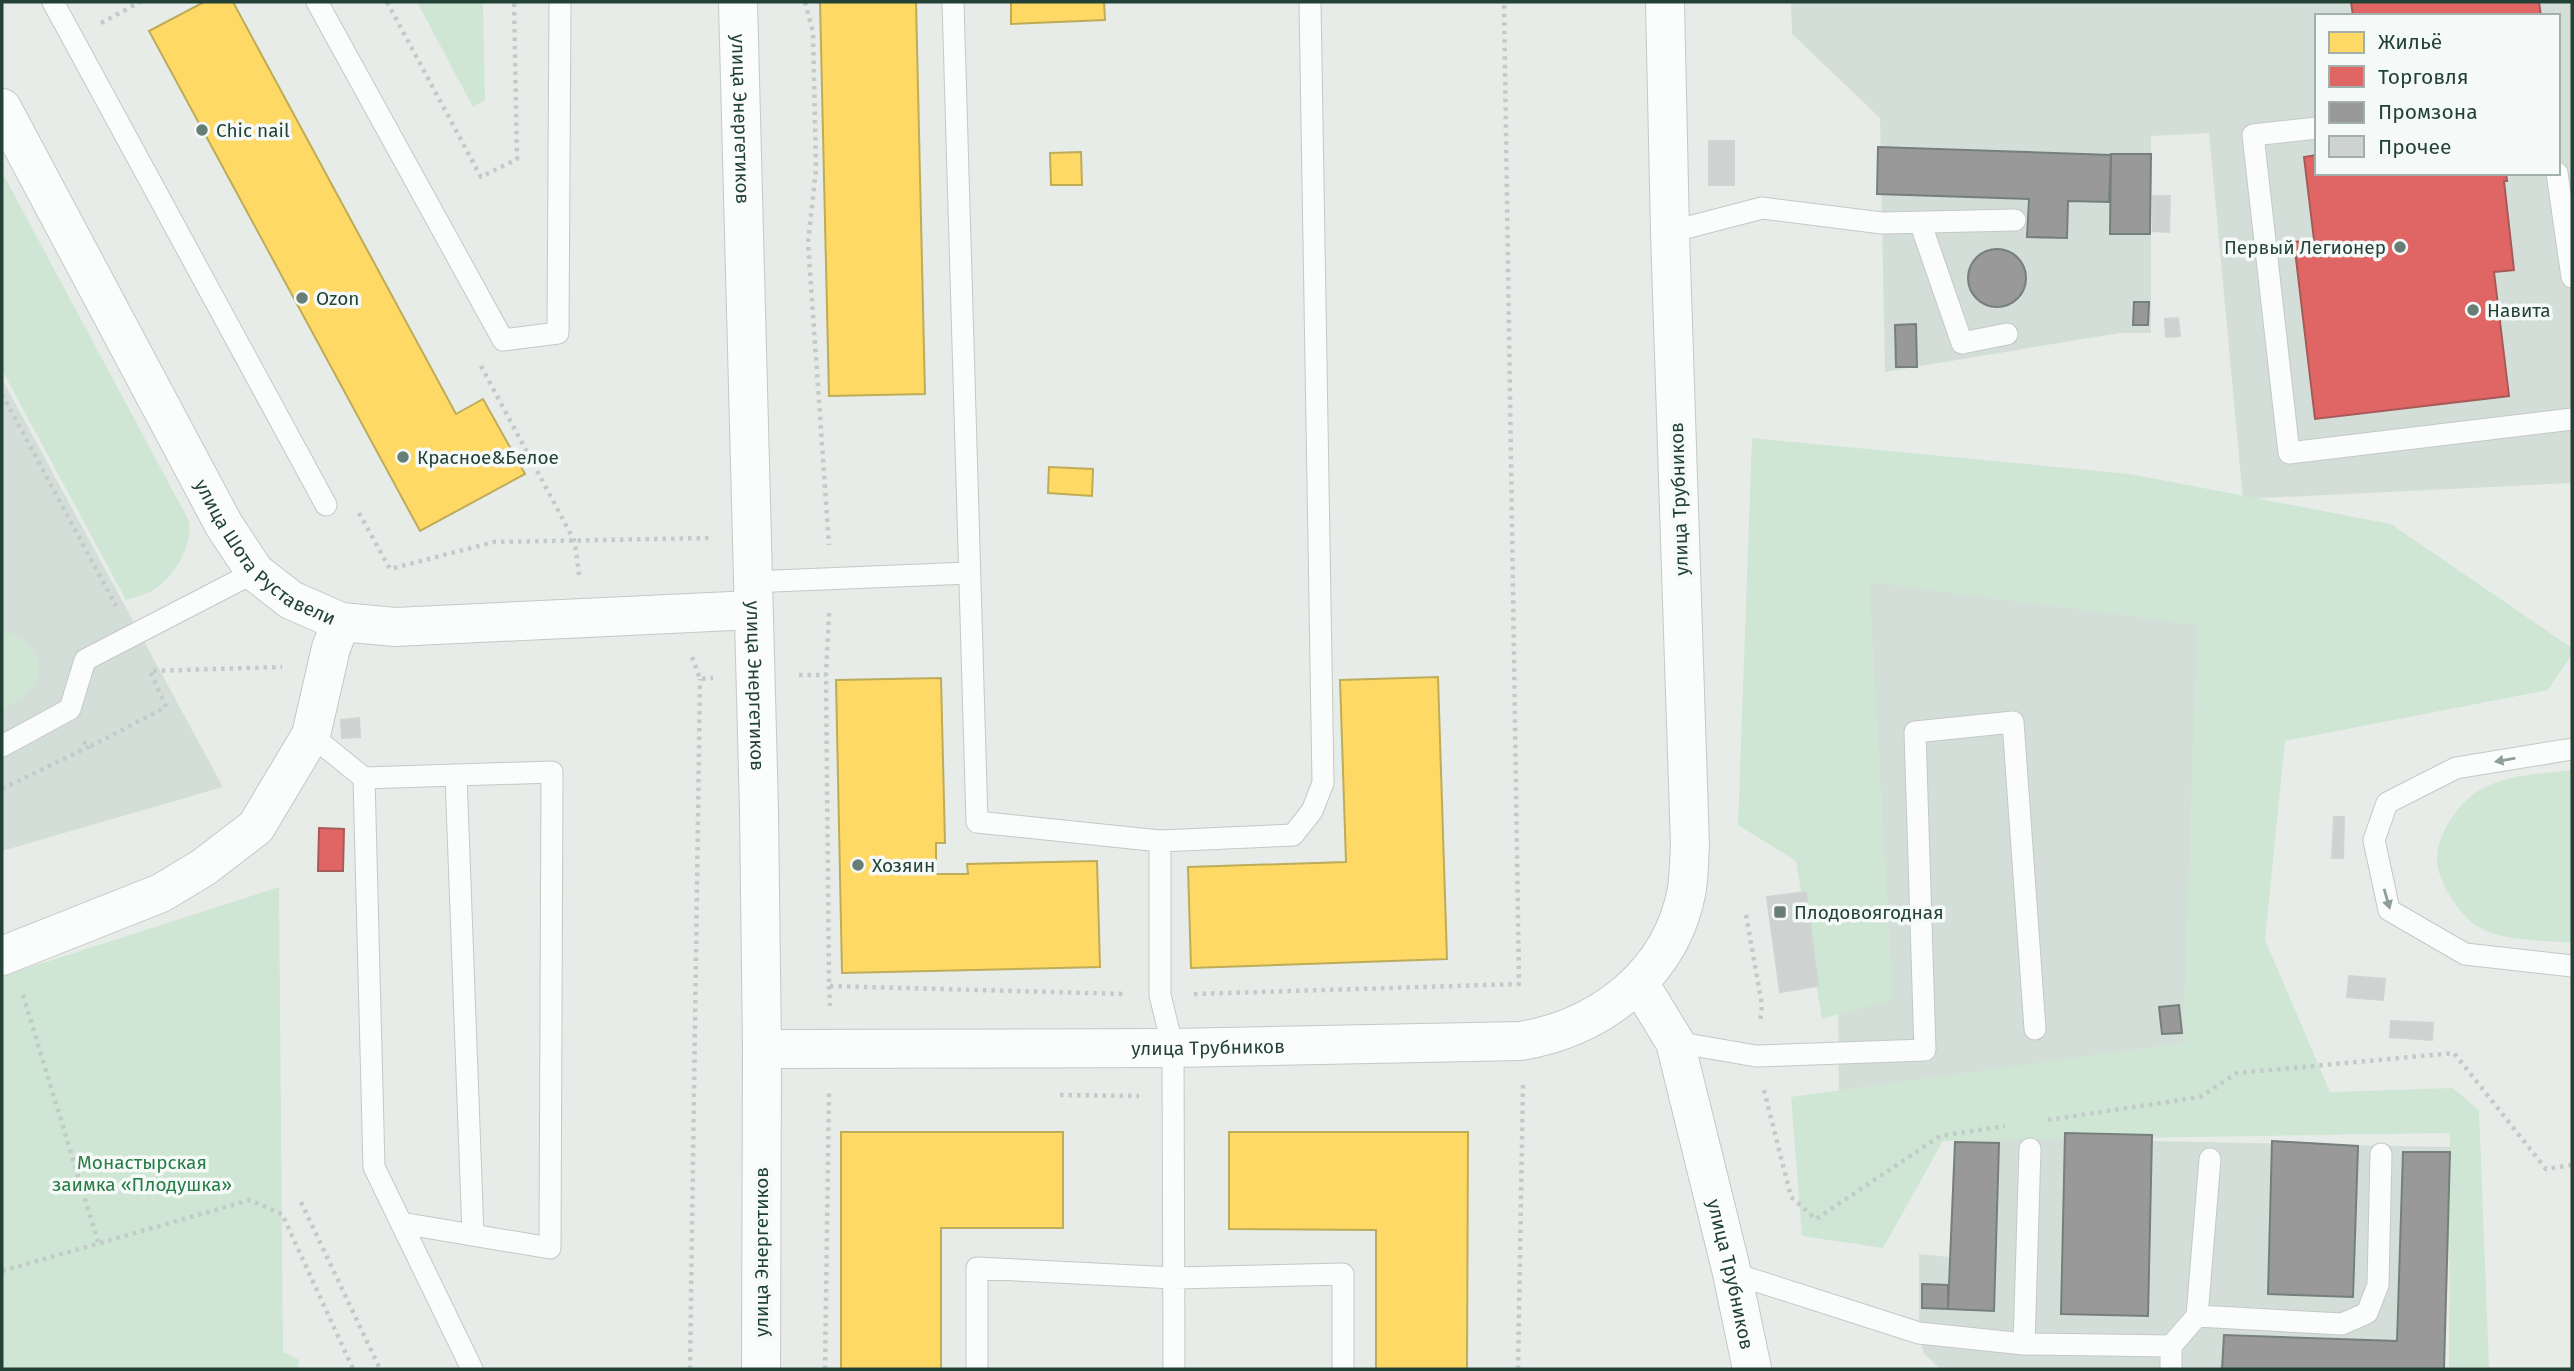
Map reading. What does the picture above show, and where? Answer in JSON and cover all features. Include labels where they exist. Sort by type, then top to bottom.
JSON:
[{"type":"street","name":"улица Энергетиков","points":[[738,2],[756,676],[762,1049],[761,1369]]},
{"type":"street","name":"улица Трубников","points":[[762,1049],[1173,1048],[1521,1041],[1560,1032],[1584,1022],[1613,1005],[1639,983],[1665,948],[1679,919],[1687,888],[1690,846],[1665,2]]},
{"type":"street","name":"улица Шота Руставели","points":[[2,108],[224,525],[255,572],[291,600],[341,622],[395,627],[437,626],[752,596]]},
{"type":"street","points":[[6,955],[160,893],[204,867],[256,827],[311,734],[327,665],[341,622]]},
{"type":"street","name":"улица Трубников","points":[[1639,983],[1675,1042],[1732,1273],[1750,1368]]},
{"type":"lane","points":[[52,2],[326,505]]},
{"type":"lane","points":[[317,2],[503,340],[558,334],[560,2]]},
{"type":"lane","points":[[953,2],[977,822],[1160,841],[1293,835],[1312,811],[1323,783],[1310,2]]},
{"type":"lane","points":[[2315,128],[2253,135],[2289,453],[2572,419]]},
{"type":"lane","points":[[2557,175],[2572,267]]},
{"type":"lane","points":[[1670,232],[1762,208],[1882,223],[2015,220]]},
{"type":"lane","points":[[1920,222],[1962,343],[2007,334]]},
{"type":"lane","points":[[2,746],[70,709],[85,660],[255,572]]},
{"type":"lane","points":[[752,596],[831,580],[969,573]]},
{"type":"lane","points":[[1675,1042],[1756,1056],[1925,1050],[1915,732],[2013,722],[2035,1029]]},
{"type":"lane","points":[[311,734],[364,778],[552,772],[550,1248],[401,1223]]},
{"type":"lane","points":[[2572,748],[2456,768],[2386,803],[2374,840],[2389,910],[2465,954],[2572,966]]},
{"type":"lane","points":[[456,775],[472,1234]]},
{"type":"lane","points":[[364,778],[374,1167],[472,1369]]},
{"type":"lane","points":[[1160,841],[1160,995],[1173,1048],[1174,1369]]},
{"type":"lane","points":[[2024,1344],[2030,1149]]},
{"type":"lane","points":[[2197,1316],[2342,1324],[2367,1313],[2378,1285],[2381,1154]]},
{"type":"lane","points":[[2171,1369],[2171,1346],[2197,1316],[2210,1159]]},
{"type":"lane","points":[[977,1369],[977,1268],[1174,1278],[1343,1274],[1343,1369]]},
{"type":"lane","points":[[1732,1273],[1919,1333],[2024,1344],[2171,1346]]},
{"type":"path","points":[[73,38],[140,2]]},
{"type":"path","points":[[387,2],[481,177],[517,159],[514,2]]},
{"type":"path","points":[[805,2],[813,32],[816,169],[808,243],[831,580],[826,675],[829,986],[1160,995],[1519,984],[1504,2]]},
{"type":"path","points":[[2,394],[132,635],[166,707],[2,789]]},
{"type":"path","points":[[357,509],[390,569],[494,542],[709,538]]},
{"type":"path","points":[[690,1369],[700,679],[691,654]]},
{"type":"path","points":[[150,671],[327,665]]},
{"type":"path","points":[[700,679],[826,675]]},
{"type":"path","points":[[44,723],[91,746]]},
{"type":"path","points":[[1746,915],[1762,1005],[1756,1056],[1791,1197],[1816,1219],[1940,1136],[2008,1126]]},
{"type":"path","points":[[6,955],[98,1242]]},
{"type":"path","points":[[2035,1122],[2200,1097],[2237,1073],[2454,1053],[2546,1169],[2572,1166]]},
{"type":"path","points":[[1518,1369],[1523,1082]]},
{"type":"path","points":[[825,1369],[829,1092]]},
{"type":"path","points":[[2,1271],[250,1200],[282,1214],[353,1369]]},
{"type":"path","points":[[301,1202],[380,1369]]},
{"type":"shaded area","points":[[1791,2],[2572,2],[2572,483],[2243,499],[2209,133],[2151,136],[2151,333],[2120,333],[1885,372],[1880,118],[1792,34]]},
{"type":"shaded area","points":[[2,379],[223,787],[2,851]]},
{"type":"shaded area","points":[[1836,571],[2227,611],[2203,1091],[1839,1120]]},
{"type":"shaded area","points":[[1955,1137],[2453,1147],[2444,1369],[1941,1369],[1924,1354],[1919,1333],[1919,1254],[1949,1257]]},
{"type":"green space","points":[[417,2],[483,2],[485,100],[473,107]]},
{"type":"green space","points":[[2,172],[189,521],[185,551],[168,578],[152,591],[126,600],[2,370]]},
{"type":"green space","points":[[1752,438],[2130,474],[2391,524],[2572,648],[2572,654],[2548,690],[2285,741],[2265,940],[2330,1092],[2453,1088],[2479,1110],[2489,1367],[2449,1367],[2450,1133],[1943,1141],[1883,1248],[1802,1236],[1791,1097],[2183,1043],[2197,625],[1869,582],[1893,1000],[1822,1019],[1796,861],[1738,825]]},
{"type":"green space","points":[[2,632],[26,642],[36,656],[39,673],[29,691],[2,709]]},
{"type":"green space","points":[[2572,770],[2572,943],[2511,938],[2477,926],[2450,896],[2440,876],[2438,849],[2450,820],[2470,797],[2489,785],[2524,776]]},
{"type":"green space","name":"Монастырская заимка «Плодушка»","points":[[279,887],[283,1352],[299,1360],[298,1369],[2,1369],[2,976]]},
{"type":"building: Жильё","points":[[204,2],[233,2],[456,414],[483,399],[525,474],[420,531],[149,31]]},
{"type":"building: Жильё","points":[[820,2],[916,2],[925,394],[829,396]]},
{"type":"building: Жильё","points":[[1011,2],[1104,2],[1105,20],[1011,24]]},
{"type":"building: Жильё","points":[[1081,152],[1082,185],[1051,185],[1050,153]]},
{"type":"building: Жильё","points":[[1049,467],[1093,469],[1092,496],[1048,493]]},
{"type":"building: Жильё","points":[[1438,677],[1447,959],[1191,968],[1188,867],[1346,862],[1340,680]]},
{"type":"building: Жильё","points":[[941,678],[945,843],[936,843],[936,874],[968,874],[967,864],[1097,861],[1100,967],[842,973],[836,680]]},
{"type":"building: Жильё","points":[[841,1132],[1063,1132],[1063,1228],[941,1228],[941,1369],[841,1369]]},
{"type":"building: Жильё","points":[[1229,1132],[1468,1132],[1467,1369],[1376,1369],[1376,1230],[1229,1229]]},
{"type":"building: Торговля","points":[[2351,2],[2539,2],[2541,14],[2353,14]]},
{"type":"building: Торговля","points":[[2315,155],[2315,175],[2506,175],[2507,181],[2504,181],[2514,270],[2494,272],[2509,396],[2315,419],[2294,242],[2314,240],[2304,157]]},
{"type":"building: Торговля","points":[[319,828],[344,829],[343,871],[318,871]]},
{"type":"building: Промзона","points":[[1878,147],[2111,155],[2109,202],[2068,201],[2067,238],[2027,237],[2029,199],[1877,194]]},
{"type":"building: Промзона","points":[[2111,154],[2151,154],[2150,234],[2110,234]]},
{"type":"building: Промзона","points":[[1991,249],[2003,249],[2018,257],[2026,272],[2026,284],[2018,299],[2003,307],[1991,307],[1976,299],[1968,284],[1968,272],[1976,257]]},
{"type":"building: Промзона","points":[[2134,302],[2149,302],[2148,325],[2133,325]]},
{"type":"building: Промзона","points":[[1916,324],[1917,367],[1896,367],[1895,325]]},
{"type":"building: Промзона","points":[[2179,1005],[2182,1033],[2162,1034],[2159,1007]]},
{"type":"building: Промзона","points":[[2065,1133],[2152,1135],[2148,1316],[2061,1314]]},
{"type":"building: Промзона","points":[[2272,1141],[2358,1146],[2353,1297],[2268,1294]]},
{"type":"building: Промзона","points":[[1955,1142],[1999,1143],[1994,1311],[1948,1309]]},
{"type":"building: Промзона","points":[[2403,1152],[2450,1152],[2444,1369],[2222,1369],[2224,1335],[2397,1341]]},
{"type":"building: Промзона","points":[[1922,1284],[1948,1285],[1948,1309],[1922,1308]]},
{"type":"building: Прочее","points":[[1709,141],[1734,141],[1734,185],[1709,185]]},
{"type":"building: Прочее","points":[[2153,196],[2170,196],[2169,232],[2153,231]]},
{"type":"building: Прочее","points":[[2178,318],[2180,336],[2166,337],[2165,319]]},
{"type":"building: Прочее","points":[[359,718],[360,737],[342,738],[341,720]]},
{"type":"building: Прочее","points":[[2334,817],[2344,817],[2343,858],[2332,858]]},
{"type":"building: Прочее","points":[[1806,892],[1818,986],[1780,992],[1767,897]]},
{"type":"building: Прочее","points":[[2349,976],[2385,979],[2383,1000],[2347,997]]},
{"type":"building: Прочее","points":[[2391,1021],[2433,1023],[2432,1040],[2390,1037]]},
{"type":"place","name":"Chic nail","points":[[202,130]]},
{"type":"place","name":"Первый Легионер","points":[[2400,247]]},
{"type":"place","name":"Ozon","points":[[302,298]]},
{"type":"place","name":"Навита","points":[[2473,310]]},
{"type":"place","name":"Красное&Белое","points":[[403,457]]},
{"type":"place","name":"Хозяин","points":[[858,865]]},
{"type":"place","name":"Плодовоягодная","points":[[1780,912]]}]
